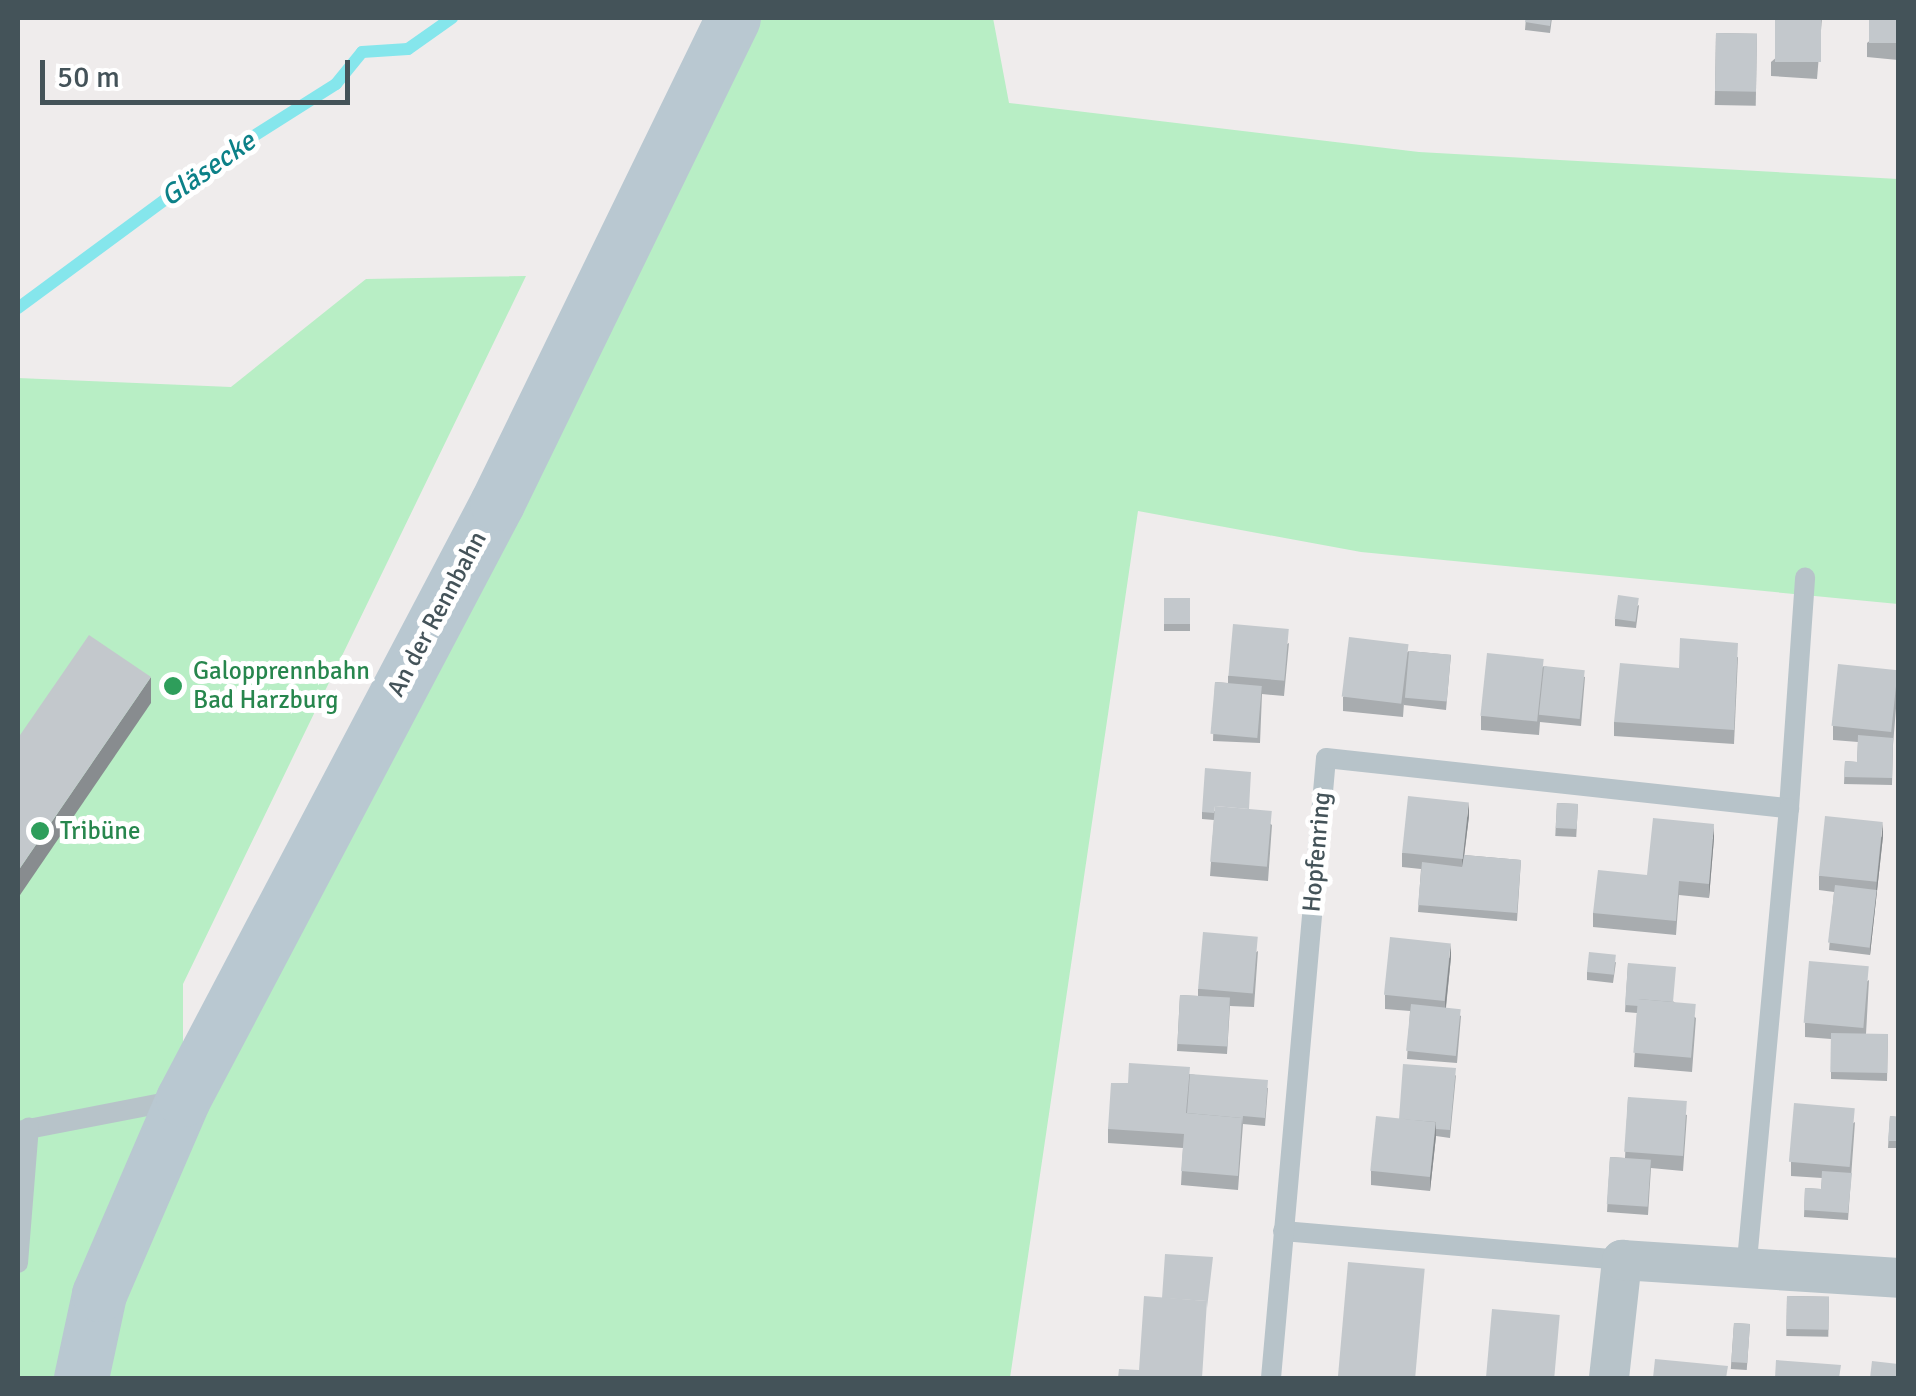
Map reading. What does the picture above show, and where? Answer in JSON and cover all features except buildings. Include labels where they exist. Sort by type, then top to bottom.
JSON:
[{"type":"main road","name":"An der Rennbahn","points":[[81,1378],[99,1294],[183,1100],[497,502],[733,18]]},
{"type":"street","points":[[1609,1378],[1622,1260],[1898,1278]]},
{"type":"lane","points":[[1746,1268],[1789,808],[1805,578]]},
{"type":"lane","name":"Hopfenring","points":[[1271,1378],[1326,758],[1789,808]]},
{"type":"lane","points":[[18,1262],[23,1129],[183,1100]]},
{"type":"lane","points":[[1282,1232],[1622,1260]]},
{"type":"green space","points":[[727,18],[993,18],[1009,103],[1419,152],[1898,179],[1898,604],[1361,552],[1138,511],[1010,1378],[18,1378],[18,378],[231,387],[366,279],[526,276],[183,984],[183,1096]]},
{"type":"waterway","name":"Gläsecke","points":[[18,308],[238,146],[336,84],[362,52],[408,49],[452,18]]},
{"type":"place","name":"Galopprennbahn Bad Harzburg","points":[[173,686]]},
{"type":"place","name":"Tribüne","points":[[40,831]]}]
